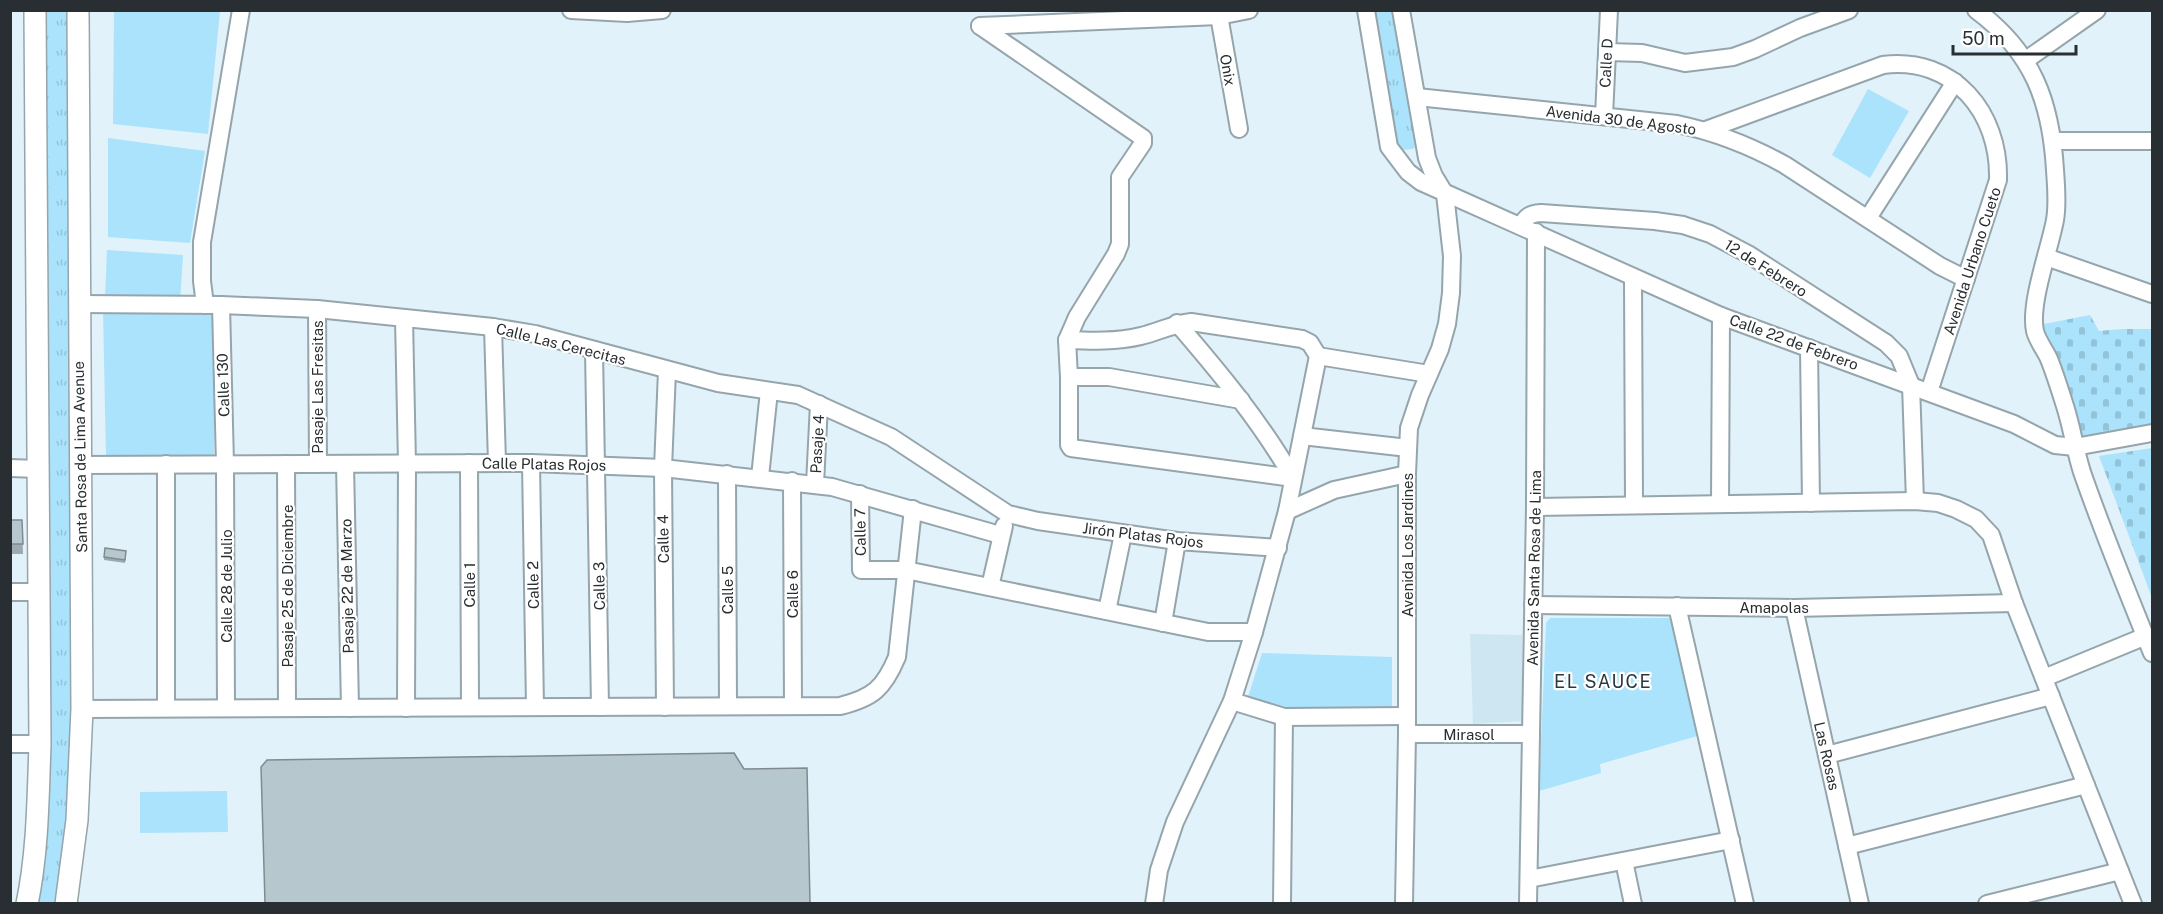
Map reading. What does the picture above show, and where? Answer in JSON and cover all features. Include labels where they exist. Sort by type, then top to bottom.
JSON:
[{"type":"main road","points":[[27,903],[38,820],[40,744],[36,10]]},
{"type":"main road","name":"Santa Rosa de Lima Avenue","points":[[66,903],[77,820],[82,709],[78,10]]},
{"type":"street","name":"Calle 130","points":[[225,464],[213,305],[202,281],[202,242],[241,10]]},
{"type":"street","points":[[572,11],[662,10]]},
{"type":"street","points":[[1249,10],[981,26],[1143,138],[1143,143],[1119,177],[1120,244],[1077,317],[1067,340],[1069,445],[1071,448],[1293,478]]},
{"type":"street","name":"Calle 22 de Febrero","points":[[1366,10],[1389,147],[1408,172],[1421,182],[1721,316],[2014,424],[2055,445],[2075,447],[2152,433]]},
{"type":"street","points":[[1401,10],[1427,158],[1445,194]]},
{"type":"street","name":"Calle D","points":[[1604,116],[1609,10]]},
{"type":"street","points":[[1607,52],[1642,53],[1685,63],[1733,57],[1849,10]]},
{"type":"street","points":[[1976,10],[2006,36],[2026,60],[2036,78],[2054,141],[2056,219],[2038,293],[2035,331],[2048,358],[2071,426],[2082,471],[2152,653]]},
{"type":"street","points":[[2026,60],[2097,10]]},
{"type":"street","name":"Onix","points":[[1218,13],[1239,129]]},
{"type":"street","name":"Avenida Urbano Cueto","points":[[1706,130],[1883,65],[1903,62],[1922,65],[1938,72],[1955,82],[1972,98],[1984,118],[1998,159],[1998,180],[1929,392]]},
{"type":"street","points":[[1868,218],[1955,82]]},
{"type":"street","name":"Avenida 30 de Agosto","points":[[1417,97],[1677,124],[1706,130],[1764,153],[1868,218],[1940,267],[1966,279]]},
{"type":"street","points":[[2054,141],[2152,141]]},
{"type":"street","name":"Avenida Los Jardines","points":[[1404,903],[1409,428],[1440,350],[1447,324],[1452,256],[1445,194]]},
{"type":"street","name":"12 de Febrero","points":[[1528,229],[1525,217],[1533,213],[1541,213],[1654,221],[1683,225],[1710,234],[1748,254],[1886,343],[1899,356],[1911,385]]},
{"type":"street","name":"Avenida Santa Rosa de Lima","points":[[1528,229],[1535,507],[1528,903]]},
{"type":"street","points":[[2046,257],[2152,294]]},
{"type":"street","points":[[1633,278],[1634,506]]},
{"type":"street","name":"Calle Las Cerecitas","points":[[78,304],[213,305],[317,309],[494,327],[535,334],[667,371],[742,388],[798,395],[891,437],[1008,514]]},
{"type":"street","name":"Pasaje Las Fresitas","points":[[317,309],[318,464]]},
{"type":"street","points":[[1720,504],[1721,316]]},
{"type":"street","points":[[404,318],[407,464],[406,708]]},
{"type":"street","points":[[1067,340],[1101,342],[1126,339],[1145,335],[1177,323],[1191,322],[1302,339],[1310,343],[1318,356],[1287,511],[1254,632],[1232,701],[1175,822],[1159,870],[1154,903]]},
{"type":"street","points":[[1177,323],[1204,353],[1268,436],[1293,478]]},
{"type":"street","points":[[494,327],[497,463]]},
{"type":"street","points":[[1809,348],[1811,503]]},
{"type":"street","name":"Calle 3","points":[[594,350],[600,707]]},
{"type":"street","points":[[1318,356],[1429,374]]},
{"type":"street","name":"Calle 4","points":[[665,707],[663,468],[667,371]]},
{"type":"street","points":[[1069,377],[1109,377],[1241,400]]},
{"type":"street","points":[[1911,385],[1915,501]]},
{"type":"street","points":[[760,477],[769,391]]},
{"type":"street","name":"Pasaje 4","points":[[815,484],[819,404]]},
{"type":"street","points":[[1302,436],[1408,448]]},
{"type":"street","name":"Calle 1","points":[[469,463],[470,707]]},
{"type":"street","name":"Calle Platas Rojos","points":[[80,465],[531,463],[663,468],[815,484],[860,494],[1000,535]]},
{"type":"street","name":"Calle 2","points":[[531,463],[535,707]]},
{"type":"street","points":[[166,464],[166,708]]},
{"type":"street","name":"Calle 28 de Julio","points":[[225,464],[226,708]]},
{"type":"street","name":"Pasaje 25 de Diciembre","points":[[286,464],[287,708]]},
{"type":"street","name":"Pasaje 22 de Marzo","points":[[345,464],[350,708]]},
{"type":"street","points":[[10,468],[38,469]]},
{"type":"street","name":"Calle 5","points":[[727,474],[728,706]]},
{"type":"street","points":[[1287,511],[1334,490],[1407,474]]},
{"type":"street","name":"Calle 6","points":[[792,481],[793,706]]},
{"type":"street","name":"Calle 7","points":[[860,494],[861,570],[906,570]]},
{"type":"street","points":[[1535,507],[1915,501],[1938,503],[1976,519],[1991,535],[2014,603],[2133,903]]},
{"type":"street","points":[[82,709],[840,706],[860,701],[877,691],[889,676],[897,657],[913,509]]},
{"type":"street","points":[[990,586],[1000,535],[1008,514]]},
{"type":"street","name":"Jirón Platas Rojos","points":[[1008,514],[1038,521],[1177,541],[1278,548]]},
{"type":"street","points":[[1107,611],[1123,534]]},
{"type":"street","points":[[1163,622],[1177,541]]},
{"type":"street","points":[[906,570],[1208,632],[1254,632]]},
{"type":"street","points":[[10,592],[38,592]]},
{"type":"street","name":"Amapolas","points":[[1533,605],[1794,608],[2014,603]]},
{"type":"street","points":[[1677,606],[1745,903]]},
{"type":"street","name":"Las Rosas","points":[[1794,608],[1860,903]]},
{"type":"street","points":[[2043,678],[2146,636]]},
{"type":"street","points":[[1827,755],[2050,696]]},
{"type":"street","points":[[1232,701],[1284,717],[1407,716]]},
{"type":"street","points":[[1282,903],[1284,717]]},
{"type":"street","name":"Mirasol","points":[[1407,734],[1531,734]]},
{"type":"street","points":[[10,744],[40,744]]},
{"type":"street","points":[[1847,846],[2086,785]]},
{"type":"street","points":[[1529,879],[1731,840]]},
{"type":"street","points":[[1624,861],[1632,903]]},
{"type":"street","points":[[1987,903],[2120,871]]},
{"type":"shaded area","points":[[1470,634],[1522,635],[1522,721],[1473,724]]},
{"type":"green space","points":[[68,10],[72,773],[57,903],[33,904],[50,739],[46,11]]},
{"type":"green space","points":[[114,11],[220,11],[208,134],[113,124]]},
{"type":"green space","points":[[1374,11],[1393,11],[1418,144],[1413,149],[1403,150],[1397,144]]},
{"type":"green space","points":[[1868,89],[1909,111],[1870,178],[1832,155]]},
{"type":"green space","points":[[108,138],[205,151],[190,243],[108,237]]},
{"type":"green space","points":[[107,250],[183,255],[180,302],[105,298]]},
{"type":"green space","points":[[103,311],[216,313],[214,455],[106,456]]},
{"type":"green space","points":[[2090,315],[2099,331],[2152,329],[2152,429],[2085,442],[2039,325]]},
{"type":"green space","points":[[2152,448],[2152,598],[2099,456]]},
{"type":"green space","points":[[1550,618],[1678,618],[1704,734],[1600,764],[1601,773],[1539,791],[1546,623]]},
{"type":"green space","points":[[1262,653],[1392,657],[1392,712],[1282,713],[1246,703]]},
{"type":"green space","points":[[227,791],[228,832],[140,833],[140,792]]},
{"type":"building","points":[[10,520],[22,520],[23,544],[10,544]]},
{"type":"building","points":[[105,548],[126,551],[125,560],[104,557]]},
{"type":"building","points":[[734,753],[744,769],[807,768],[810,903],[265,903],[261,767],[267,760]]},
{"type":"district","name":"EL SAUCE","points":[[1603,681]]}]
